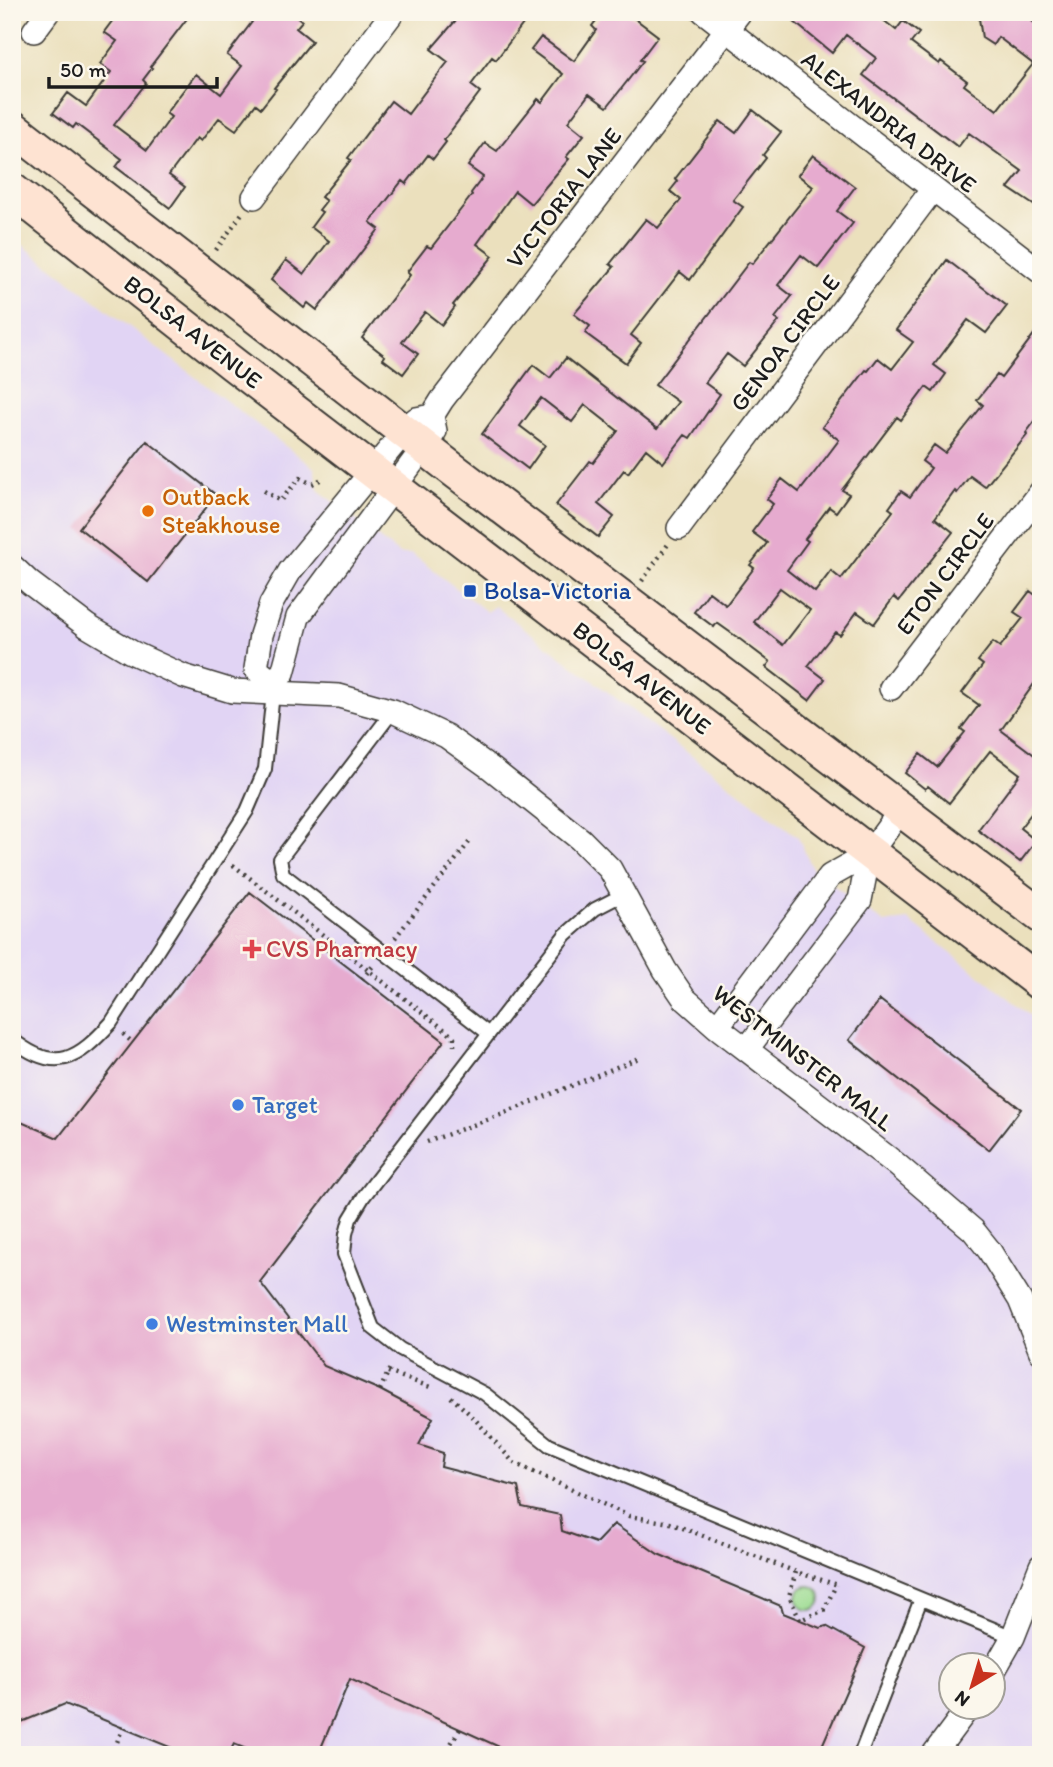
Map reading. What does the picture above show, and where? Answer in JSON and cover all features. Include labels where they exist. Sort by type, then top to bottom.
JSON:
[{"type":"main road","name":"BOLSA AVENUE","points":[[12,127],[420,432],[901,810],[1041,916]]},
{"type":"main road","name":"BOLSA AVENUE","points":[[12,190],[383,480],[1041,984]]},
{"type":"street","points":[[34,31],[48,12]]},
{"type":"street","points":[[254,197],[393,12]]},
{"type":"street","name":"ALEXANDRIA DRIVE","points":[[704,12],[733,21],[933,189],[1041,272]]},
{"type":"street","name":"VICTORIA LANE","points":[[383,480],[290,571],[271,604],[261,635],[256,669],[272,687],[283,673],[298,617],[383,480],[733,21]]},
{"type":"street","name":"GENOA CIRCLE","points":[[679,528],[933,189]]},
{"type":"street","name":"ETON CIRCLE","points":[[891,688],[1041,492]]},
{"type":"street","name":"WESTMINSTER MALL","points":[[12,566],[70,613],[131,652],[183,676],[232,691],[272,687],[339,696],[393,711],[446,736],[510,783],[580,839],[610,869],[665,970],[684,998],[717,1027],[896,1164],[972,1230],[989,1250],[1020,1300],[1041,1352]]},
{"type":"street","points":[[717,1027],[830,876],[869,854],[901,810]]},
{"type":"street","points":[[747,1049],[860,900],[869,854]]},
{"type":"street","points":[[1004,1652],[1041,1566]]},
{"type":"street","points":[[942,1751],[959,1722]]},
{"type":"lane","points":[[12,1039],[35,1054],[56,1060],[69,1058],[83,1052],[117,1016],[257,791],[265,769],[272,687]]},
{"type":"lane","points":[[393,711],[281,859],[283,874],[489,1034]]},
{"type":"lane","points":[[624,894],[595,909],[565,935],[364,1196],[350,1219],[344,1254],[373,1328],[400,1349],[485,1394],[549,1446],[1013,1637]]},
{"type":"lane","points":[[860,1755],[921,1599]]},
{"type":"path","points":[[216,250],[254,197]]},
{"type":"path","points":[[264,491],[279,501],[300,478],[312,484],[324,478]]},
{"type":"path","points":[[642,582],[679,528]]},
{"type":"path","points":[[395,938],[471,840]]},
{"type":"path","points":[[233,865],[454,1037],[454,1053]]},
{"type":"path","points":[[362,979],[373,966]]},
{"type":"path","points":[[123,1034],[132,1042]]},
{"type":"path","points":[[423,1143],[503,1114],[641,1057]]},
{"type":"path","points":[[380,1391],[389,1370],[435,1389]]},
{"type":"path","points":[[447,1393],[473,1417],[514,1464],[629,1516],[670,1523],[796,1572],[844,1587]]},
{"type":"path","points":[[796,1572],[789,1596],[800,1620],[824,1610],[836,1584]]},
{"type":"path","points":[[122,1727],[114,1750],[125,1755]]},
{"type":"path","points":[[444,1755],[460,1729]]},
{"type":"path","points":[[166,1755],[170,1747]]},
{"type":"shaded area","name":"Westminster Mall","points":[[12,237],[314,468],[318,490],[399,554],[412,554],[487,612],[495,606],[798,837],[813,870],[884,923],[908,920],[1041,1023],[1040,1751],[1029,1755],[12,1755]]},
{"type":"green space","points":[[809,1586],[818,1589],[821,1598],[818,1607],[809,1610],[800,1607],[797,1598],[800,1589]]},
{"type":"building","points":[[119,12],[192,12],[150,67],[152,68],[143,80],[146,83],[114,125],[147,150],[171,117],[166,113],[196,74],[221,94],[242,66],[227,55],[252,22],[239,12],[292,12],[302,21],[296,28],[312,41],[261,108],[256,104],[236,130],[219,118],[201,141],[197,138],[169,175],[185,187],[170,208],[116,167],[122,159],[76,124],[73,128],[53,113],[68,93],[86,106],[111,72],[100,64],[117,41],[104,32]]},
{"type":"building","points":[[463,12],[532,12],[496,60],[492,57],[471,85],[480,92],[433,159],[428,155],[406,184],[402,181],[370,222],[379,229],[317,310],[308,303],[304,308],[271,280],[286,260],[304,274],[329,241],[311,227],[326,201],[321,197],[351,160],[348,158],[391,101],[408,114],[448,62],[431,49]]},
{"type":"building","points":[[603,12],[626,12],[658,36],[640,60],[643,61],[607,107],[589,94],[568,122],[584,135],[566,157],[569,159],[531,204],[515,191],[477,244],[493,256],[453,305],[455,307],[442,325],[425,312],[402,342],[418,354],[403,374],[362,338],[410,275],[407,272],[427,246],[431,248],[472,195],[483,177],[468,166],[485,143],[497,151],[538,99],[542,102],[563,74],[531,50],[541,37],[574,61],[596,30],[592,26]]},
{"type":"building","points":[[782,12],[873,12],[896,30],[903,21],[919,33],[911,43],[967,81],[964,85],[997,110],[1033,64],[998,37],[993,45],[982,38],[978,12],[1020,12],[1041,28],[1041,210],[1008,188],[1022,171],[969,133],[958,147],[863,75],[876,58],[846,35],[832,53]]},
{"type":"building","points":[[753,110],[781,132],[763,155],[766,158],[733,200],[743,207],[690,280],[680,272],[631,335],[641,343],[626,363],[585,333],[590,326],[574,314],[614,267],[610,264],[646,219],[658,228],[681,200],[670,191],[678,181],[675,179],[720,121],[736,133]]},
{"type":"building","points":[[813,155],[855,187],[837,211],[853,223],[818,268],[801,255],[778,285],[792,296],[775,318],[779,321],[743,366],[727,354],[705,383],[720,394],[690,438],[685,435],[663,463],[646,449],[628,473],[624,470],[598,504],[614,517],[598,537],[556,505],[590,461],[593,463],[618,431],[585,405],[572,422],[541,398],[520,426],[545,445],[528,469],[482,434],[533,365],[550,378],[566,358],[657,429],[678,402],[655,385],[749,262],[752,264],[813,187],[798,175]]},
{"type":"building","points":[[947,260],[1007,306],[986,333],[968,320],[934,365],[946,374],[933,392],[926,387],[901,420],[897,417],[842,490],[849,494],[836,512],[829,507],[805,539],[808,541],[787,570],[815,592],[831,571],[841,579],[893,511],[889,508],[901,491],[910,497],[931,468],[922,461],[934,445],[945,453],[983,405],[977,400],[997,375],[1001,378],[1041,325],[1041,413],[1027,435],[985,487],[970,476],[957,493],[955,491],[935,518],[953,532],[899,601],[894,597],[874,624],[857,612],[840,635],[835,632],[808,666],[825,679],[809,700],[766,667],[770,662],[717,623],[714,627],[694,612],[709,592],[726,605],[754,568],[750,565],[767,543],[752,532],[773,504],[767,499],[782,479],[799,492],[818,468],[839,440],[822,427],[878,358],[892,369],[913,342],[896,330]],"holes":[[[780,588],[810,610],[783,645],[754,622]]]},
{"type":"building","name":"Outback Steakhouse","points":[[147,441],[216,495],[148,582],[79,528]]},
{"type":"building","points":[[1030,591],[1038,597],[1041,594],[1041,674],[1001,730],[1041,760],[1041,801],[1020,828],[1036,841],[1020,862],[978,830],[1020,774],[990,751],[949,803],[928,786],[925,789],[905,773],[920,754],[937,767],[965,732],[961,729],[979,705],[962,693],[983,665],[978,661],[993,642],[1000,647],[1023,618],[1014,612]]},
{"type":"building","name":"Westminster Mall","points":[[250,892],[444,1041],[260,1282],[324,1366],[380,1390],[433,1418],[419,1445],[443,1453],[441,1467],[518,1487],[522,1507],[560,1515],[562,1531],[596,1543],[614,1524],[658,1554],[781,1606],[783,1613],[820,1628],[826,1626],[865,1648],[818,1755],[517,1755],[350,1679],[318,1755],[261,1755],[234,1744],[228,1755],[189,1755],[65,1704],[12,1726],[12,1118],[58,1138]]},
{"type":"building","points":[[880,1000],[1021,1109],[989,1150],[849,1040]]},
{"type":"place","name":"Outback Steakhouse","points":[[148,511]]},
{"type":"place","name":"Bolsa-Victoria","points":[[470,591]]},
{"type":"place","name":"CVS Pharmacy","points":[[252,949]]},
{"type":"place","name":"Target","points":[[238,1105]]},
{"type":"place","name":"Westminster Mall","points":[[152,1324]]}]
